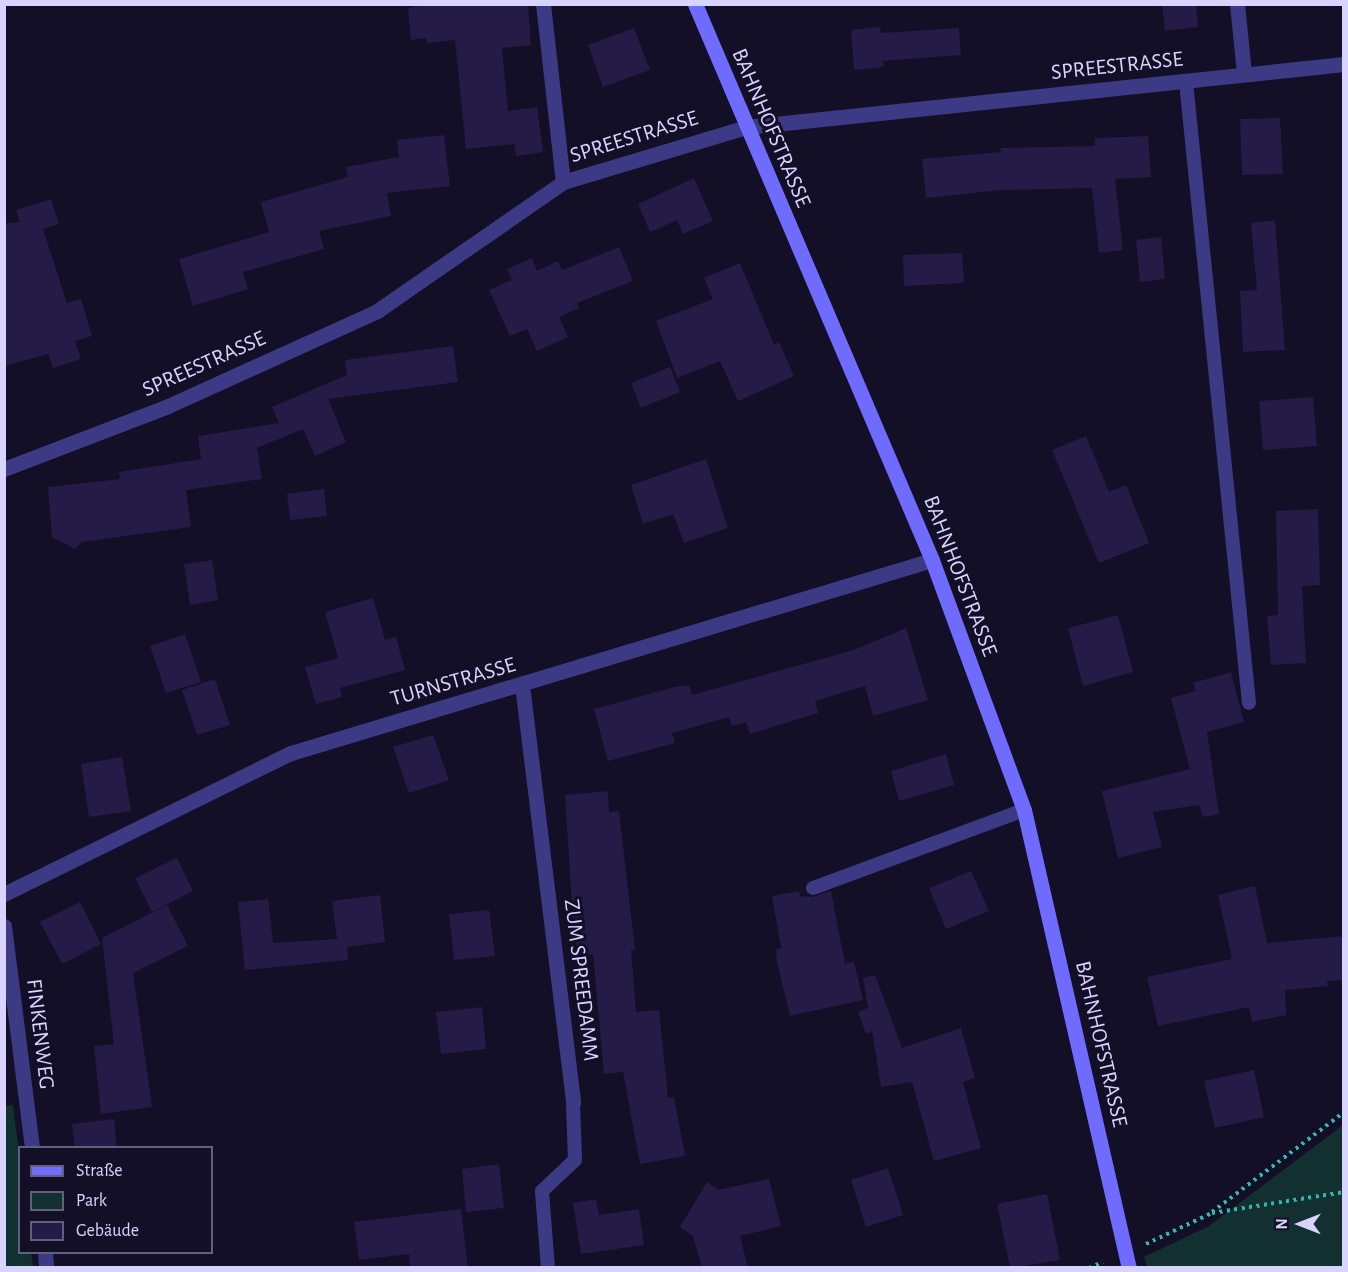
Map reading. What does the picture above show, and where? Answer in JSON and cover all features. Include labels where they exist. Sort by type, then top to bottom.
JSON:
[{"type":"main road","name":"BAHNHOFSTRASSE","points":[[695,4],[932,560],[1024,810],[1128,1261]]},
{"type":"street","points":[[543,4],[563,183]]},
{"type":"street","points":[[1237,4],[1244,74]]},
{"type":"street","name":"SPREESTRASSE","points":[[4,469],[168,406],[377,311],[563,183],[746,127],[1344,64]]},
{"type":"street","name":"TURNSTRASSE","points":[[4,894],[291,753],[932,560]]},
{"type":"street","name":"ZUM SPREEDAMM","points":[[522,685],[573,1102]]},
{"type":"street","name":"FINKENWEG","points":[[4,926],[32,1146]]},
{"type":"lane","points":[[1186,82],[1249,703]]},
{"type":"lane","points":[[813,888],[1024,810]]},
{"type":"lane","name":"ZUM SPREEDAMM","points":[[548,1268],[542,1191],[575,1160],[573,1102]]},
{"type":"path","points":[[1128,1261],[1212,1213],[1344,1112]]},
{"type":"path","points":[[1212,1213],[1344,1192]]},
{"type":"green space","points":[[13,1105],[18,1146],[18,1254],[31,1254],[33,1267],[5,1267],[5,1106]]},
{"type":"green space","points":[[1343,1125],[1343,1267],[1147,1267],[1144,1257],[1209,1226]]},
{"type":"building","points":[[434,4],[528,4],[531,45],[502,48],[508,111],[537,107],[543,152],[516,156],[514,144],[466,149],[455,40],[427,43],[426,38],[411,40],[408,8]]},
{"type":"building","points":[[1162,4],[1196,4],[1198,27],[1165,31]]},
{"type":"building","points":[[880,27],[881,33],[959,28],[961,55],[883,61],[884,67],[854,70],[851,30]]},
{"type":"building","points":[[634,28],[650,70],[603,87],[588,45]]},
{"type":"building","points":[[1280,118],[1283,174],[1242,175],[1240,119]]},
{"type":"building","points":[[444,135],[450,186],[387,193],[391,216],[319,231],[324,249],[243,272],[248,289],[193,306],[179,259],[269,232],[261,202],[348,177],[346,167],[399,157],[397,140]]},
{"type":"building","points":[[1148,136],[1151,177],[1115,179],[1123,250],[1099,253],[1092,188],[1001,190],[926,198],[922,159],[1001,152],[1000,148],[1095,146],[1095,138]]},
{"type":"building","points":[[694,178],[713,221],[683,234],[677,220],[650,232],[638,204]]},
{"type":"building","points":[[51,199],[59,224],[43,229],[67,303],[81,299],[92,336],[75,341],[81,359],[53,368],[48,354],[4,366],[4,224],[20,222],[16,210]]},
{"type":"building","points":[[1275,220],[1285,350],[1243,352],[1240,291],[1257,290],[1251,223]]},
{"type":"building","points":[[1161,237],[1165,279],[1140,282],[1136,240]]},
{"type":"building","points":[[619,247],[633,281],[577,303],[579,308],[559,317],[568,337],[537,351],[527,329],[510,336],[489,290],[512,280],[507,269],[532,258],[537,271],[558,261],[562,270]]},
{"type":"building","points":[[962,253],[964,283],[904,286],[903,255]]},
{"type":"building","points":[[740,263],[774,345],[779,342],[794,376],[738,401],[720,361],[677,378],[656,321],[713,299],[704,278]]},
{"type":"building","points":[[453,346],[458,382],[328,399],[346,442],[315,456],[303,429],[257,448],[262,479],[186,490],[191,527],[82,542],[75,549],[52,537],[48,487],[120,479],[119,472],[201,459],[198,436],[279,423],[272,407],[347,375],[345,360]]},
{"type":"building","points":[[670,367],[680,392],[641,408],[631,383]]},
{"type":"building","points":[[1313,397],[1317,446],[1263,450],[1259,401]]},
{"type":"building","points":[[1086,436],[1109,492],[1126,485],[1149,543],[1099,563],[1052,450]]},
{"type":"building","points":[[706,459],[728,528],[684,543],[673,514],[643,524],[631,485]]},
{"type":"building","points":[[324,489],[327,516],[290,520],[287,494]]},
{"type":"building","points":[[1318,509],[1320,585],[1302,586],[1306,663],[1271,665],[1267,616],[1278,615],[1276,511]]},
{"type":"building","points":[[212,560],[218,600],[190,605],[184,564]]},
{"type":"building","points":[[373,598],[385,640],[396,637],[405,670],[340,688],[342,697],[316,704],[305,667],[338,658],[325,612]]},
{"type":"building","points":[[1118,615],[1133,672],[1083,686],[1068,628]]},
{"type":"building","points":[[906,628],[928,700],[873,716],[865,686],[815,701],[818,713],[750,734],[746,722],[732,726],[729,717],[672,733],[675,743],[608,761],[594,709],[689,685],[692,695],[854,650]]},
{"type":"building","points":[[185,634],[201,682],[166,693],[150,646]]},
{"type":"building","points":[[1231,672],[1244,722],[1207,732],[1219,814],[1203,817],[1199,805],[1153,812],[1162,847],[1118,858],[1102,791],[1190,769],[1171,698],[1196,691],[1193,683]]},
{"type":"building","points":[[215,679],[230,725],[197,735],[182,690]]},
{"type":"building","points":[[433,735],[449,780],[409,793],[393,747]]},
{"type":"building","points":[[946,754],[954,785],[899,801],[891,771]]},
{"type":"building","points":[[122,757],[131,811],[89,817],[81,764]]},
{"type":"building","points":[[608,791],[609,812],[619,811],[635,950],[631,950],[636,1012],[659,1010],[668,1098],[674,1097],[685,1156],[640,1164],[623,1072],[604,1074],[593,954],[577,956],[572,904],[565,795]]},
{"type":"building","points":[[177,858],[193,891],[152,912],[135,878]]},
{"type":"building","points":[[971,871],[989,911],[946,929],[929,888]]},
{"type":"building","points":[[1255,886],[1267,943],[1344,936],[1344,980],[1327,981],[1328,986],[1285,990],[1286,1015],[1252,1022],[1249,1007],[1158,1026],[1147,977],[1232,959],[1218,895]]},
{"type":"building","points":[[799,891],[800,896],[812,897],[831,891],[845,964],[854,962],[863,1000],[790,1016],[777,962],[776,949],[781,948],[772,896]]},
{"type":"building","points":[[380,895],[385,942],[347,947],[348,960],[245,970],[238,902],[268,899],[273,943],[337,939],[332,901]]},
{"type":"building","points":[[80,902],[101,944],[62,964],[40,922]]},
{"type":"building","points":[[167,905],[188,946],[133,973],[152,1107],[101,1114],[94,1046],[114,1044],[102,938]]},
{"type":"building","points":[[489,910],[495,956],[454,960],[449,914]]},
{"type":"building","points":[[875,975],[902,1048],[961,1028],[975,1078],[963,1082],[981,1148],[934,1161],[912,1082],[881,1087],[872,1031],[866,1034],[858,1012],[868,1008],[863,978]]},
{"type":"building","points":[[482,1007],[486,1049],[441,1054],[436,1012]]},
{"type":"building","points":[[1254,1070],[1264,1117],[1215,1128],[1204,1081]]},
{"type":"building","points":[[114,1119],[117,1146],[75,1146],[72,1124]]},
{"type":"building","points":[[499,1164],[504,1208],[466,1212],[462,1169]]},
{"type":"building","points":[[888,1168],[903,1215],[866,1227],[851,1180]]},
{"type":"building","points":[[769,1179],[781,1226],[740,1236],[748,1268],[702,1268],[693,1236],[680,1227],[707,1182],[718,1190]]},
{"type":"building","points":[[1047,1194],[1060,1260],[1010,1268],[997,1204]]},
{"type":"building","points":[[596,1199],[599,1215],[639,1209],[644,1245],[581,1254],[573,1203]]},
{"type":"building","points":[[461,1209],[468,1268],[410,1268],[409,1254],[359,1260],[354,1222]]}]
